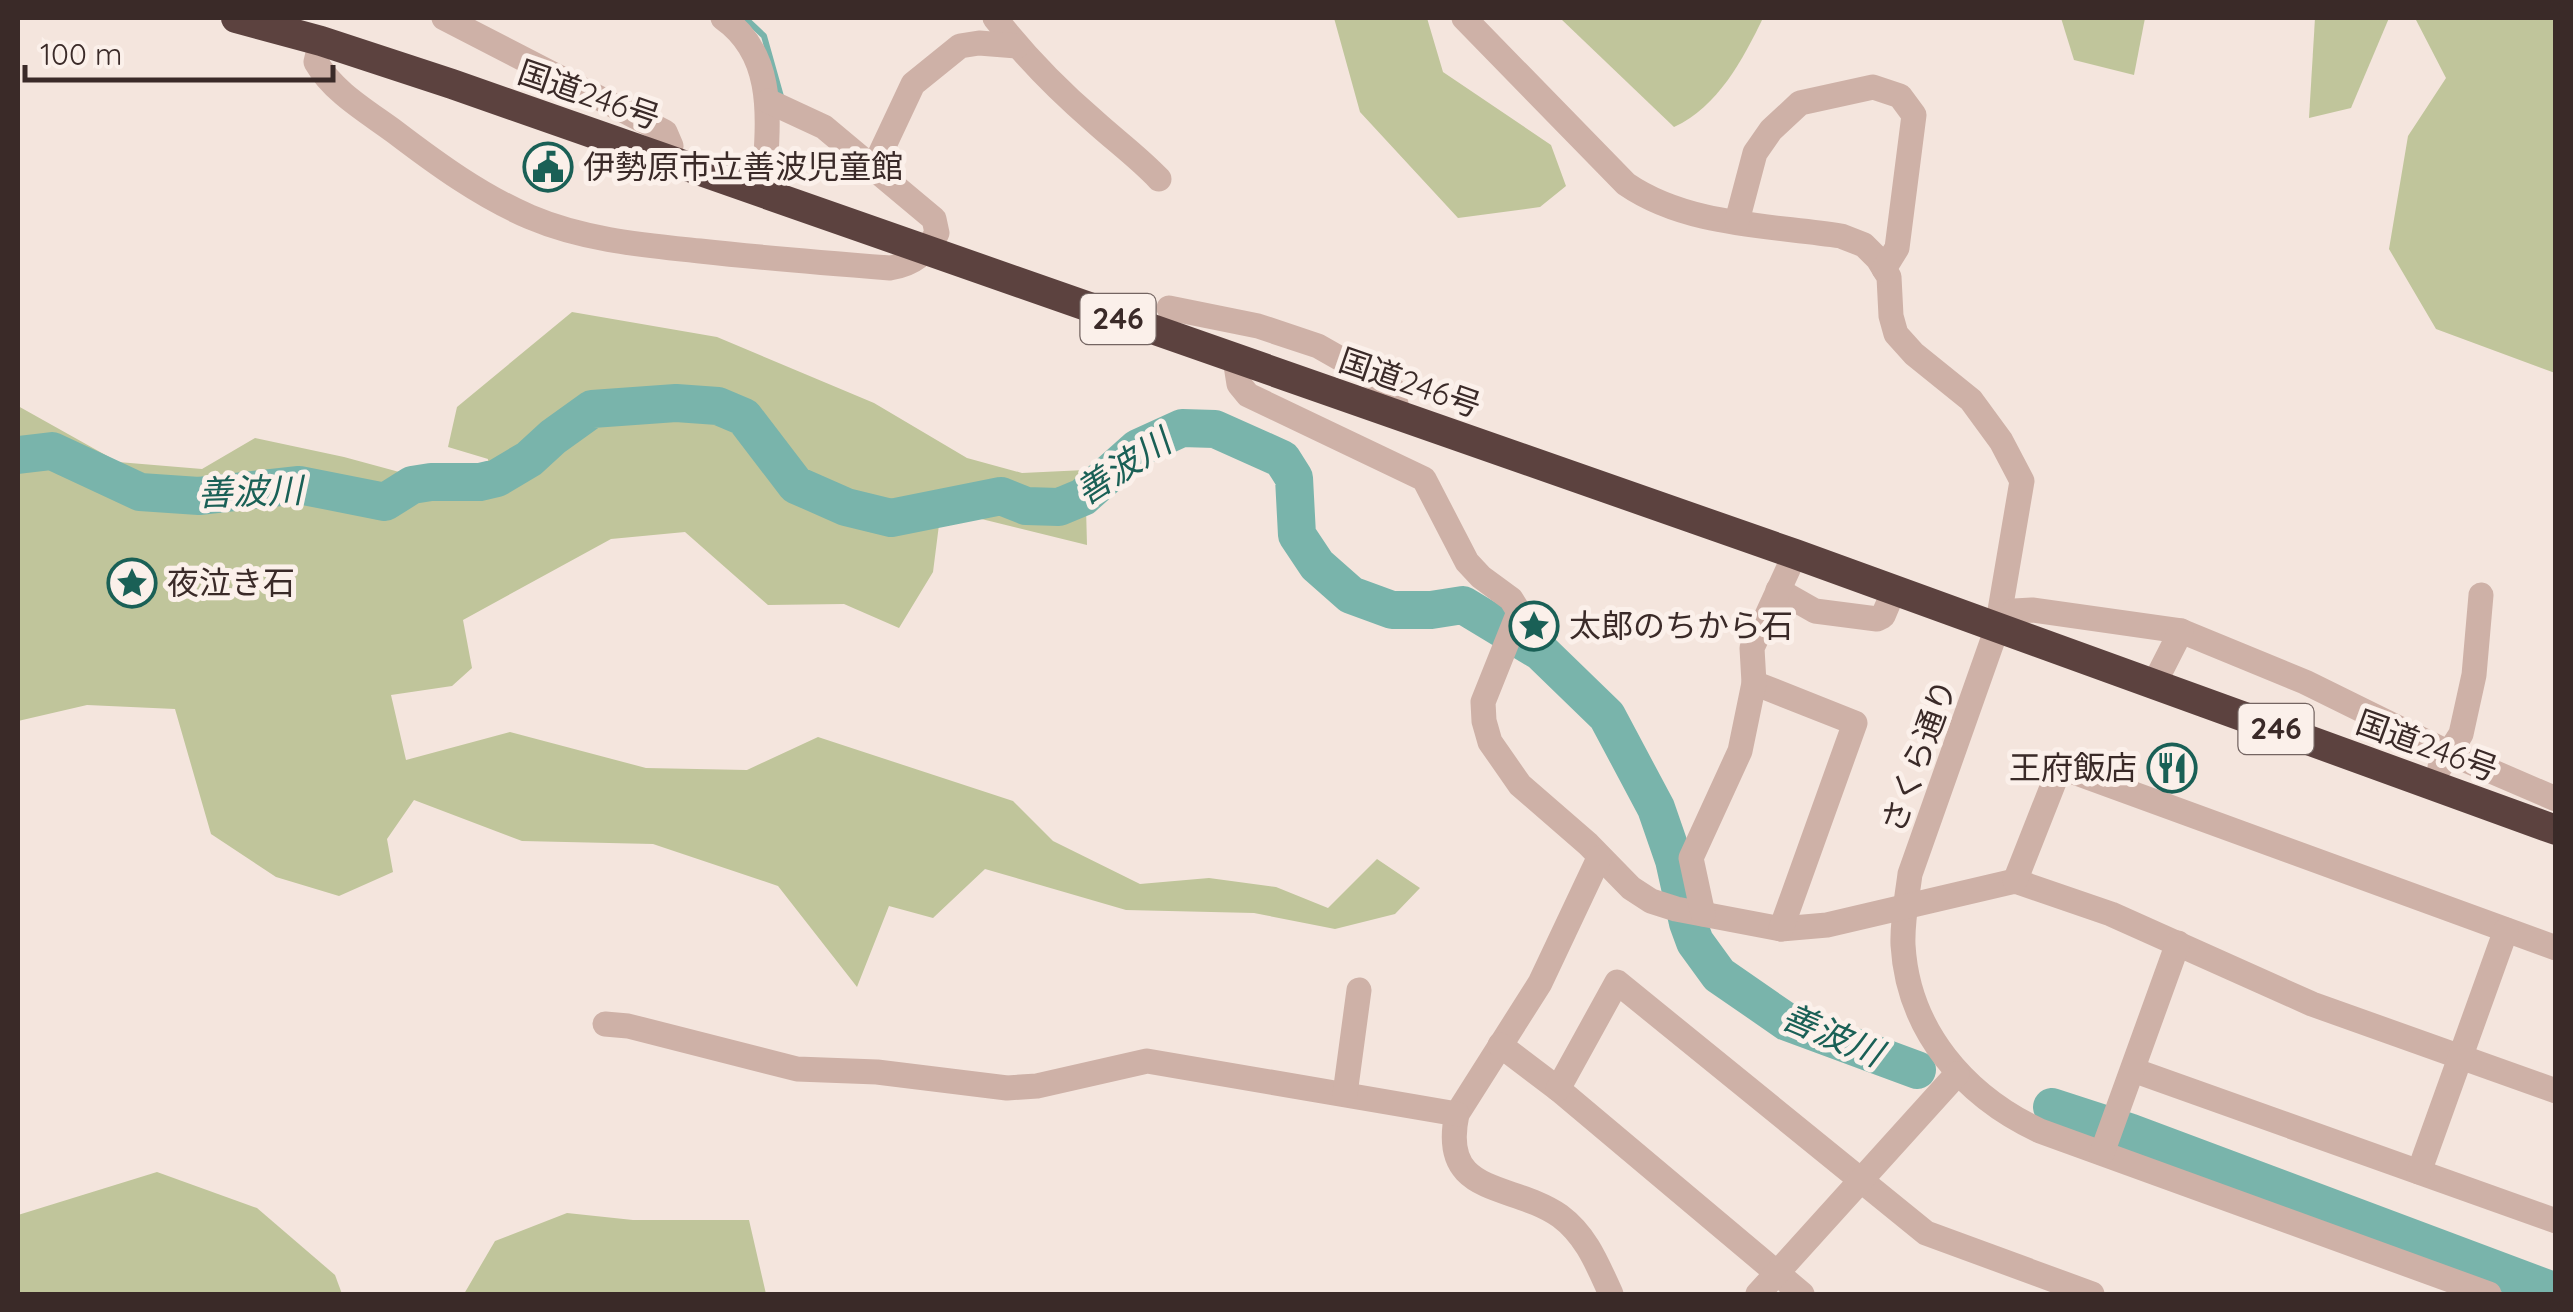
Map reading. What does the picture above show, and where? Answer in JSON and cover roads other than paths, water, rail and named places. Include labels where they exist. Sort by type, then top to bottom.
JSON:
[{"type":"highway","name":"国道246号","points":[[236,18],[322,41],[665,158],[1894,590],[2006,620],[2154,686],[2555,828]]},
{"type":"street","points":[[444,18],[665,132],[671,146],[665,158]]},
{"type":"street","points":[[723,18],[741,30],[752,45],[768,101],[764,194]]},
{"type":"street","points":[[995,18],[1017,46],[1094,122],[1131,150],[1159,179]]},
{"type":"street","points":[[1464,18],[1626,184],[1649,200],[1682,213],[1737,221],[1841,236],[1864,245],[1884,269],[1897,248],[1914,115],[1900,96],[1873,87],[1800,103],[1771,130],[1755,154],[1737,221]]},
{"type":"street","points":[[322,41],[316,62],[323,75],[347,96],[441,166],[496,201],[532,218],[627,243],[760,258],[890,268],[908,265],[926,251],[937,233],[934,219],[824,127],[768,101]]},
{"type":"street","points":[[874,166],[913,84],[960,46],[1017,46]]},
{"type":"street","name":"さくら通り","points":[[1884,269],[1889,277],[1896,334],[1914,354],[1971,400],[2001,441],[2022,481],[2006,620],[1910,874],[1903,946],[1911,990],[1934,1042],[1957,1074],[1984,1100],[2015,1119],[2489,1294]]},
{"type":"street","points":[[1169,308],[1258,326],[1318,346],[1392,388],[1399,416]]},
{"type":"street","points":[[1236,360],[1238,384],[1248,394],[1424,479],[1466,562],[1517,605],[1512,629],[1483,702],[1490,742],[1520,785],[1588,844],[1631,888],[1652,901],[1781,929],[1827,925],[2014,881],[2111,914],[2312,1004],[2556,1091]]},
{"type":"street","points":[[1691,912],[1691,858],[1740,751],[1754,683],[1752,648],[1795,554]]},
{"type":"street","points":[[1778,590],[1815,610],[1876,619],[1882,616],[1894,590]]},
{"type":"street","points":[[2432,785],[2461,734],[2474,675],[2481,595]]},
{"type":"street","points":[[2006,620],[2032,610],[2181,631],[2305,682],[2449,753],[2556,799]]},
{"type":"street","points":[[2154,686],[2181,631]]},
{"type":"street","points":[[1754,683],[1855,723],[1781,929]]},
{"type":"street","points":[[2014,881],[2060,767],[2556,948]]},
{"type":"street","points":[[1599,858],[1540,983],[1457,1114],[1452,1138],[1460,1167],[1474,1178],[1558,1215],[1576,1230],[1595,1258],[1611,1294]]},
{"type":"street","points":[[2419,1172],[2506,930]]},
{"type":"street","points":[[2102,1154],[2178,943]]},
{"type":"street","points":[[1558,1088],[1618,982],[1926,1233],[2092,1294]]},
{"type":"street","points":[[1345,1094],[1359,990]]},
{"type":"street","points":[[605,1024],[628,1026],[796,1069],[877,1072],[1007,1088],[1037,1086],[1147,1061],[1457,1114]]},
{"type":"street","points":[[1500,1045],[1558,1088],[1802,1294]]},
{"type":"street","points":[[2133,1070],[2556,1222]]},
{"type":"street","points":[[1758,1294],[1957,1074]]},
{"type":"waterway","points":[[745,18],[764,36],[782,100]]},
{"type":"waterway","name":"善波川","points":[[18,455],[52,451],[140,492],[199,496],[299,485],[385,502],[412,485],[497,478],[529,459],[592,409],[676,403],[718,406],[744,417],[796,485],[846,507],[891,518],[1001,496],[1026,506],[1059,507],[1083,497],[1138,448],[1182,428],[1215,429],[1282,459],[1294,478],[1297,535],[1317,565],[1351,595],[1392,610],[1463,605],[1541,652],[1607,716],[1656,808],[1695,942],[1719,975],[1787,1022],[1917,1070]]},
{"type":"waterway","name":"善波川","points":[[2052,1107],[2129,1132],[2556,1292]]},
{"type":"place","name":"伊勢原市立善波児童館","points":[[548,167]]},
{"type":"place","name":"夜泣き石","points":[[132,583]]},
{"type":"place","name":"太郎のちから石","points":[[1534,626]]},
{"type":"place","name":"王府飯店","points":[[2172,768]]}]
